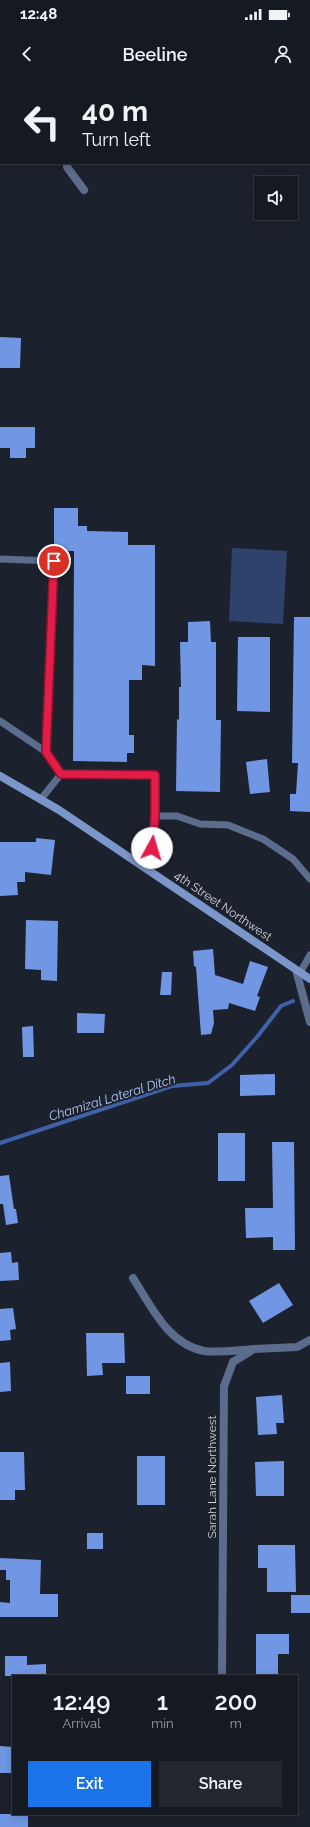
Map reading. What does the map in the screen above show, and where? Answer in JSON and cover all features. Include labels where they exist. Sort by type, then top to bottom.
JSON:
[{"type":"main road","name":"4th Street Northwest","points":[[0,776],[41,799],[310,979]]},
{"type":"street","points":[[67,164],[67,167],[84,190]]},
{"type":"street","points":[[298,971],[310,1022]]},
{"type":"street","points":[[132,1278],[165,1327],[185,1344],[205,1351],[254,1349]]},
{"type":"street","name":"Sarah Lane Northwest","points":[[222,1675],[224,1386],[233,1362],[254,1349],[297,1346],[310,1340]]},
{"type":"lane","points":[[0,559],[54,561],[46,752]]},
{"type":"lane","points":[[0,721],[46,752],[61,774]]},
{"type":"lane","points":[[41,799],[61,774]]},
{"type":"lane","points":[[61,774],[155,775],[155,816],[152,848],[140,865]]},
{"type":"lane","points":[[155,816],[177,816],[200,824],[228,825],[263,839],[293,860],[310,879]]},
{"type":"lane","points":[[298,971],[310,955]]},
{"type":"shaded area","points":[[232,548],[287,551],[283,624],[229,621]]},
{"type":"building","points":[[0,337],[21,338],[20,368],[0,368]]},
{"type":"building","points":[[0,427],[35,427],[35,448],[26,448],[26,458],[10,458],[10,448],[0,448]]},
{"type":"building","points":[[54,508],[78,508],[78,526],[87,526],[87,531],[128,532],[128,545],[155,545],[155,666],[142,665],[142,680],[129,680],[129,735],[134,735],[134,753],[127,753],[127,762],[73,761],[74,551],[54,551]]},
{"type":"building","points":[[294,617],[310,617],[310,812],[290,811],[290,794],[296,794],[298,763],[292,763]]},
{"type":"building","points":[[210,621],[211,642],[216,642],[216,720],[221,720],[220,792],[176,791],[177,719],[179,720],[179,687],[181,687],[180,642],[188,642],[188,622]]},
{"type":"building","points":[[238,637],[270,637],[270,712],[237,711]]},
{"type":"building","points":[[267,759],[270,792],[250,794],[246,762]]},
{"type":"building","points":[[36,838],[55,840],[51,875],[25,872],[25,882],[17,882],[18,895],[0,896],[0,842],[36,842]]},
{"type":"building","points":[[26,920],[58,921],[57,981],[41,980],[41,970],[25,969]]},
{"type":"building","points":[[213,949],[215,975],[243,984],[250,961],[268,967],[257,996],[260,997],[255,1011],[229,1003],[228,1009],[213,1010],[214,1023],[211,1034],[201,1035],[196,967],[194,966],[193,951]]},
{"type":"building","points":[[162,972],[172,972],[171,995],[160,995]]},
{"type":"building","points":[[77,1013],[105,1014],[104,1033],[77,1033]]},
{"type":"building","points":[[33,1026],[34,1057],[23,1057],[22,1027]]},
{"type":"building","points":[[275,1074],[275,1095],[240,1096],[240,1075]]},
{"type":"building","points":[[218,1133],[245,1133],[245,1181],[218,1181]]},
{"type":"building","points":[[272,1142],[294,1142],[295,1250],[273,1250],[273,1237],[246,1238],[245,1208],[273,1208]]},
{"type":"building","points":[[9,1175],[14,1209],[16,1209],[18,1223],[6,1225],[3,1204],[0,1204],[0,1176]]},
{"type":"building","points":[[11,1252],[12,1263],[18,1262],[19,1280],[0,1281],[0,1253]]},
{"type":"building","points":[[279,1283],[293,1305],[263,1323],[249,1301]]},
{"type":"building","points":[[13,1308],[16,1329],[10,1330],[11,1340],[0,1341],[0,1309]]},
{"type":"building","points":[[86,1333],[124,1333],[125,1363],[102,1363],[103,1375],[87,1376]]},
{"type":"building","points":[[10,1362],[11,1391],[0,1392],[0,1363]]},
{"type":"building","points":[[126,1376],[150,1376],[150,1394],[126,1394]]},
{"type":"building","points":[[282,1395],[284,1423],[276,1423],[277,1434],[258,1435],[256,1397]]},
{"type":"building","points":[[0,1452],[24,1452],[25,1490],[15,1490],[15,1500],[0,1500]]},
{"type":"building","points":[[137,1456],[165,1456],[165,1505],[137,1505]]},
{"type":"building","points":[[284,1461],[284,1496],[256,1496],[255,1462]]},
{"type":"building","points":[[87,1533],[103,1533],[103,1549],[87,1549]]},
{"type":"building","points":[[258,1545],[295,1545],[296,1592],[267,1592],[267,1568],[258,1568]]},
{"type":"building","points":[[0,1558],[41,1560],[40,1594],[58,1594],[58,1617],[0,1617],[0,1602],[10,1603],[10,1580],[6,1580],[6,1570],[0,1570]]},
{"type":"building","points":[[291,1595],[310,1595],[310,1613],[291,1613]]},
{"type":"building","points":[[256,1634],[289,1634],[289,1654],[278,1654],[278,1675],[256,1675]]},
{"type":"building","points":[[5,1656],[27,1656],[27,1665],[46,1664],[46,1675],[5,1676]]},
{"type":"building","points":[[0,1746],[12,1747],[12,1773],[0,1773]]},
{"type":"building","points":[[0,1814],[28,1815],[28,1827],[0,1827]]},
{"type":"waterway","name":"Chamizal Lateral Ditch","points":[[0,1143],[172,1086],[208,1083],[232,1065],[257,1037],[281,1006],[293,1001]]},
{"type":"route","points":[[54,561],[46,752],[61,774],[155,775],[155,816],[152,848]]}]
